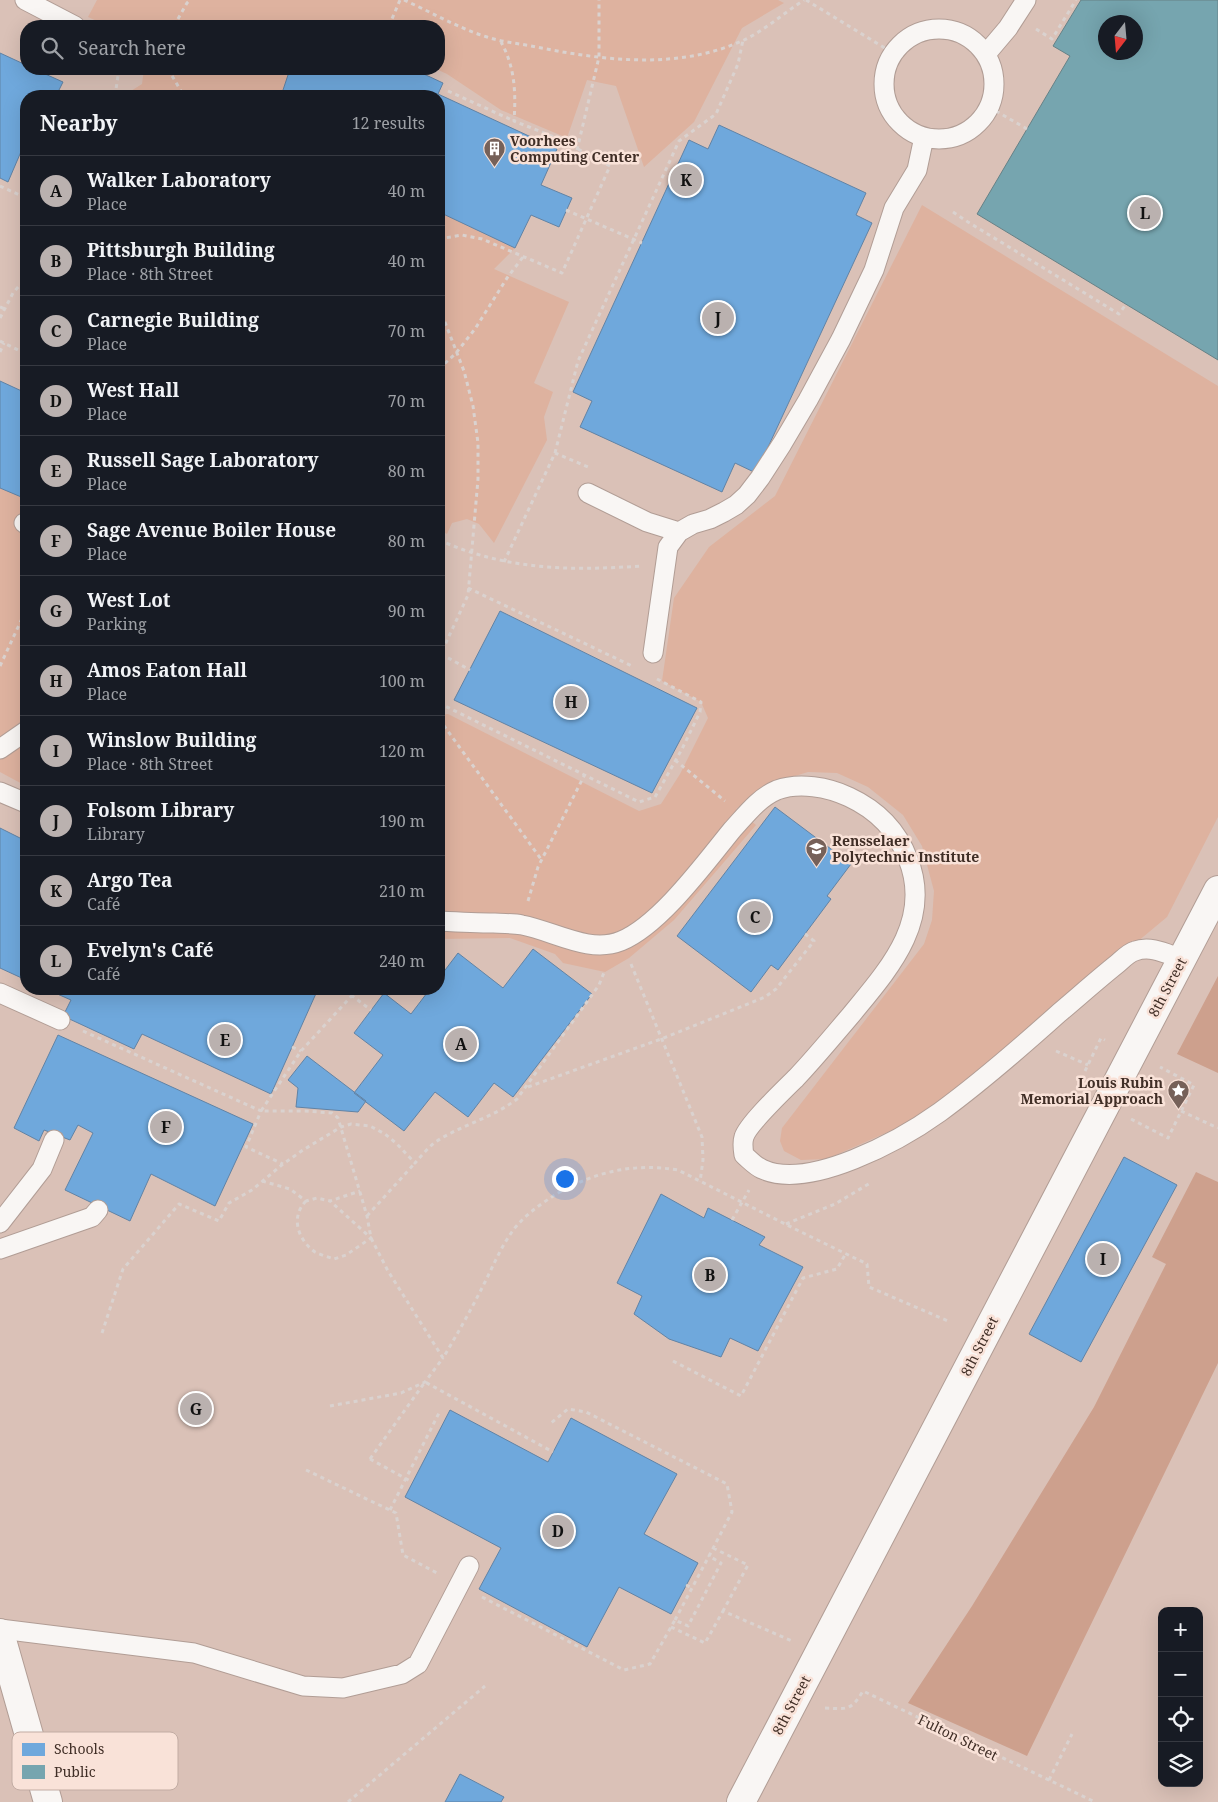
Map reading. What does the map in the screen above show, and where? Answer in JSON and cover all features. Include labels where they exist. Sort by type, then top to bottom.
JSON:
[{"type":"street","name":"8th Street","points":[[740,1802],[1218,890]]},
{"type":"street","points":[[0,1631],[28,1732]]},
{"type":"lane","points":[[25,0],[63,20]]},
{"type":"lane","points":[[986,54],[1008,28],[1026,0]]},
{"type":"lane","points":[[946,29],[969,37],[986,54],[994,75],[994,86],[989,107],[973,127],[962,134],[950,138],[924,137],[912,132],[893,114],[884,90],[884,77],[893,53],[911,36],[922,31],[946,29]]},
{"type":"lane","points":[[653,653],[668,547],[679,532],[693,524],[724,512],[742,500],[760,478],[782,444],[836,348],[874,270],[894,208],[917,170],[924,137]]},
{"type":"lane","points":[[588,493],[647,522],[679,532]]},
{"type":"lane","points":[[0,749],[20,734]]},
{"type":"lane","points":[[445,921],[521,924],[578,941],[608,945],[636,933],[661,913],[744,816],[760,800],[777,790],[793,787],[818,787],[843,794],[870,808],[892,828],[905,849],[914,872],[914,899],[911,924],[896,958],[826,1045],[744,1135],[744,1155],[761,1169],[780,1174],[806,1174],[838,1166],[888,1143],[939,1113],[1019,1049],[1088,987],[1134,951],[1151,948],[1182,959]]},
{"type":"lane","points":[[0,792],[20,800]]},
{"type":"lane","points":[[0,993],[60,1020]]},
{"type":"lane","points":[[0,1223],[42,1170],[54,1140]]},
{"type":"lane","points":[[0,1249],[92,1217],[98,1210]]},
{"type":"lane","points":[[0,1631],[194,1653],[303,1686],[344,1688],[402,1674],[418,1664],[469,1566]]},
{"type":"path","points":[[177,20],[186,3],[190,0]]},
{"type":"path","points":[[392,20],[402,0],[501,42],[627,60],[689,56],[744,40],[805,0],[893,53]]},
{"type":"path","points":[[577,150],[598,57],[599,0]]},
{"type":"path","points":[[1032,26],[1052,39],[1076,0]]},
{"type":"path","points":[[555,453],[578,361],[679,141],[716,114],[738,64],[744,40]]},
{"type":"path","points":[[501,42],[514,72],[516,96],[514,121]]},
{"type":"path","points":[[116,90],[118,75]]},
{"type":"path","points":[[172,75],[180,90]]},
{"type":"path","points":[[445,238],[462,235],[482,239],[562,273],[610,166],[559,140],[448,91]]},
{"type":"path","points":[[989,107],[1027,129]]},
{"type":"path","points":[[0,186],[20,195]]},
{"type":"path","points":[[566,210],[642,243]]},
{"type":"path","points":[[953,212],[1119,314],[1126,304]]},
{"type":"path","points":[[445,363],[456,353],[475,329],[507,278],[523,258]]},
{"type":"path","points":[[0,318],[13,293],[20,285]]},
{"type":"path","points":[[0,308],[5,310]]},
{"type":"path","points":[[445,319],[464,371],[473,406],[478,443],[478,479],[468,595],[445,645]]},
{"type":"path","points":[[0,352],[2,342],[20,351]]},
{"type":"path","points":[[445,543],[472,554],[514,564],[572,569],[665,564]]},
{"type":"path","points":[[468,588],[639,670]]},
{"type":"path","points":[[0,666],[20,623]]},
{"type":"path","points":[[445,658],[470,670]]},
{"type":"path","points":[[445,706],[639,802],[655,797],[682,749],[700,712],[702,702],[655,678]]},
{"type":"path","points":[[445,727],[541,859]]},
{"type":"path","points":[[675,760],[744,816]]},
{"type":"path","points":[[527,905],[541,859],[585,774]]},
{"type":"path","points":[[527,1087],[661,1039],[765,997],[776,989],[814,941],[805,934]]},
{"type":"path","points":[[367,1216],[432,1144],[505,1109],[517,1099],[599,985],[608,958],[608,945]]},
{"type":"path","points":[[632,966],[702,1137],[704,1160],[700,1182]]},
{"type":"path","points":[[283,1164],[246,1146],[261,1111],[301,1051],[351,995],[371,1010]]},
{"type":"path","points":[[60,1020],[261,1111],[332,1113],[338,1118],[367,1216],[371,1238],[388,1271],[443,1358]]},
{"type":"path","points":[[1085,1072],[1100,1038]]},
{"type":"path","points":[[292,1047],[301,1051]]},
{"type":"path","points":[[1049,1048],[1088,1065]]},
{"type":"path","points":[[1141,1124],[1168,1138],[1194,1085],[1165,1070]]},
{"type":"path","points":[[1181,1111],[1218,1128]]},
{"type":"path","points":[[102,1334],[123,1269],[179,1204],[219,1221],[229,1203],[241,1198],[283,1164],[341,1127],[351,1124],[370,1126],[385,1134],[415,1163]]},
{"type":"path","points":[[412,1482],[370,1459],[443,1358],[463,1325],[502,1247],[514,1228],[530,1212],[548,1199],[587,1178],[639,1167],[660,1167],[678,1170],[867,1264],[869,1287],[948,1321]]},
{"type":"path","points":[[732,1220],[761,1169]]},
{"type":"path","points":[[262,1181],[290,1189],[306,1201]]},
{"type":"path","points":[[330,1201],[360,1191]]},
{"type":"path","points":[[317,1198],[330,1201],[371,1238],[346,1255],[334,1259],[316,1252],[303,1241],[297,1224],[298,1213],[306,1201],[317,1198]]},
{"type":"path","points":[[673,1361],[741,1396],[803,1278],[837,1269],[846,1253]]},
{"type":"path","points":[[425,1382],[553,1452]]},
{"type":"path","points":[[330,1406],[401,1393],[425,1382]]},
{"type":"path","points":[[306,1470],[396,1513],[404,1555],[624,1670],[650,1664],[732,1512],[727,1484],[586,1412],[568,1409],[551,1423]]},
{"type":"path","points":[[390,1510],[440,1411]]},
{"type":"path","points":[[671,1627],[705,1643],[748,1565],[713,1548]]},
{"type":"path","points":[[675,1620],[688,1626],[721,1563],[709,1556]]},
{"type":"path","points":[[686,1585],[692,1588]]},
{"type":"path","points":[[723,1611],[785,1638]]},
{"type":"path","points":[[348,1802],[486,1686]]},
{"type":"path","name":"Fulton Street","points":[[825,1708],[844,1709],[855,1705],[863,1691],[1095,1802]]},
{"type":"path","points":[[1049,1780],[1072,1734]]},
{"type":"shaded area","points":[[97,0],[778,0],[784,3],[742,28],[694,122],[644,167],[616,86],[587,80],[567,138],[501,110],[445,73],[445,20],[95,20],[88,17]]},
{"type":"shaded area","points":[[143,75],[288,75],[283,90],[132,90],[142,84]]},
{"type":"shaded area","points":[[922,205],[1218,386],[1218,817],[1167,917],[933,1112],[827,1159],[801,1160],[784,1151],[780,1141],[782,1128],[924,944],[932,920],[934,891],[922,846],[903,815],[868,787],[837,773],[808,772],[766,785],[736,809],[756,825],[674,920],[629,958],[605,972],[563,963],[555,954],[510,938],[445,939],[445,714],[448,714],[639,811],[661,804],[680,774],[708,718],[701,702],[662,681],[674,598],[709,547],[775,496]]},
{"type":"shaded area","points":[[445,215],[515,248],[494,269],[569,302],[534,383],[553,392],[544,417],[547,440],[494,543],[479,524],[467,519],[452,523],[447,534],[445,533]]},
{"type":"shaded area","points":[[0,488],[20,496],[20,783],[0,772]]},
{"type":"shaded area","points":[[1218,976],[1218,1073],[1177,1054]]},
{"type":"shaded area","points":[[1196,1172],[1218,1182],[1218,1363],[1027,1756],[908,1703],[972,1606],[1094,1407],[1166,1264],[1152,1257]]},
{"type":"building: Schools","points":[[0,53],[20,62],[20,75],[47,75],[63,82],[59,90],[20,90],[20,154],[8,182],[0,178]]},
{"type":"building: Schools","name":"Voorhees Computing Center","points":[[288,75],[426,75],[443,83],[440,90],[283,90]]},
{"type":"building: Schools","name":"Voorhees Computing Center","points":[[445,97],[557,149],[541,185],[572,198],[559,227],[531,215],[515,248],[445,215]]},
{"type":"building: Schools","points":[[719,125],[866,193],[856,215],[872,223],[756,473],[735,463],[722,492],[580,427],[592,401],[573,392],[689,140],[708,149]]},
{"type":"building: Schools","points":[[0,381],[20,390],[20,496],[0,488]]},
{"type":"building: Schools","points":[[500,611],[697,708],[652,793],[454,700]]},
{"type":"building: Schools","points":[[775,807],[851,864],[827,896],[831,899],[778,970],[771,965],[751,992],[677,936]]},
{"type":"building: Schools","points":[[0,828],[20,838],[20,977],[0,968]]},
{"type":"building: Schools","points":[[533,949],[592,994],[513,1097],[494,1083],[468,1117],[435,1092],[404,1131],[354,1093],[383,1055],[354,1033],[382,995],[387,995],[411,1014],[425,995],[445,995],[445,970],[458,953],[503,988]]},
{"type":"building: Schools","points":[[60,995],[315,995],[271,1094],[142,1034],[134,1049],[63,1016],[71,1000]]},
{"type":"building: Schools","points":[[58,1035],[253,1124],[215,1206],[151,1174],[130,1221],[65,1190],[93,1133],[78,1125],[70,1140],[44,1130],[39,1141],[14,1128]]},
{"type":"building: Schools","points":[[307,1056],[366,1101],[358,1112],[296,1107],[298,1088],[288,1080]]},
{"type":"building: Schools","points":[[1124,1157],[1177,1185],[1081,1362],[1029,1334]]},
{"type":"building: Schools","points":[[661,1194],[704,1218],[708,1208],[765,1237],[759,1245],[803,1267],[758,1351],[730,1338],[721,1357],[669,1339],[634,1314],[642,1296],[617,1283]]},
{"type":"building: Schools","points":[[450,1410],[548,1462],[571,1418],[677,1474],[644,1534],[698,1563],[671,1614],[619,1587],[587,1647],[479,1589],[501,1548],[405,1497]]},
{"type":"building: Schools","points":[[460,1774],[504,1797],[501,1802],[445,1802]]},
{"type":"building: Public","points":[[1081,0],[1218,0],[1218,360],[977,214],[1070,56],[1053,46]]},
{"type":"place","name":"Voorhees Computing Center","points":[[494,167]]},
{"type":"place","name":"Argo Tea","points":[[686,180]]},
{"type":"place","name":"Evelyn's Café","points":[[1145,213]]},
{"type":"place","name":"Folsom Library","points":[[718,318]]},
{"type":"place","name":"Amos Eaton Hall","points":[[571,702]]},
{"type":"place","name":"Rensselaer Polytechnic Institute","points":[[816,867]]},
{"type":"place","name":"Carnegie Building","points":[[755,917]]},
{"type":"place","name":"Russell Sage Laboratory","points":[[225,1040]]},
{"type":"place","name":"Walker Laboratory","points":[[461,1044]]},
{"type":"place","name":"Louis Rubin Memorial Approach","points":[[1179,1109]]},
{"type":"place","name":"Sage Avenue Boiler House","points":[[166,1127]]},
{"type":"place","name":"Winslow Building","points":[[1103,1259]]},
{"type":"place","name":"Pittsburgh Building","points":[[710,1275]]},
{"type":"place","name":"West Lot","points":[[196,1409]]},
{"type":"place","name":"West Hall","points":[[558,1531]]}]
